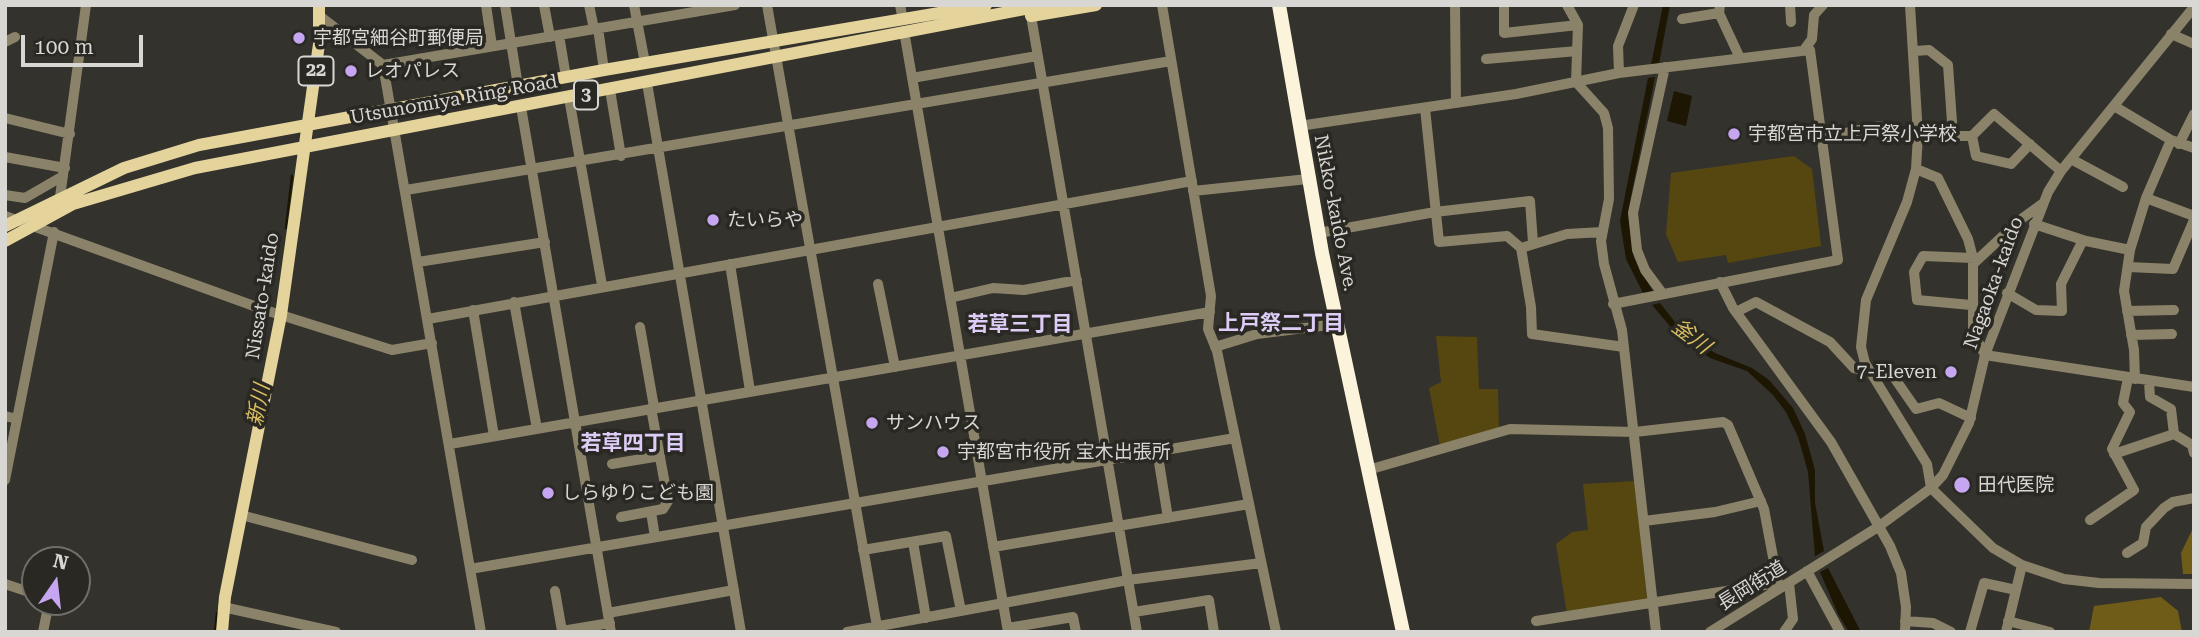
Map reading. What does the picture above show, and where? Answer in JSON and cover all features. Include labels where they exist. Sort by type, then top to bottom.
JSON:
[{"type":"highway","name":"Nikko-kaido Ave.","points":[[1279,5],[1298,126],[1337,324],[1404,632]]},
{"type":"main road","name":"Utsunomiya Ring Road","points":[[5,241],[73,204],[194,167],[647,83],[776,49],[982,8],[1045,5]]},
{"type":"main road","name":"3","points":[[982,8],[1031,16],[1096,5]]},
{"type":"main road","name":"Utsunomiya Ring Road","points":[[904,25],[982,8]]},
{"type":"main road","name":"Nissato-kaido","points":[[222,632],[223,607],[281,315],[308,124],[320,11]]},
{"type":"main road","name":"Utsunomiya Ring Road","points":[[9,221],[155,156],[308,124],[604,70],[776,49]]},
{"type":"street","points":[[60,197],[86,5]]},
{"type":"street","points":[[486,5],[492,46]]},
{"type":"street","points":[[505,5],[518,86]]},
{"type":"street","points":[[544,5],[566,77]]},
{"type":"street","points":[[589,5],[604,70]]},
{"type":"street","points":[[634,5],[645,63]]},
{"type":"street","points":[[383,65],[637,22],[694,9],[732,5]]},
{"type":"street","points":[[767,5],[877,629]]},
{"type":"street","points":[[900,5],[1008,630],[1073,617],[1076,632]]},
{"type":"street","points":[[1162,5],[1211,296],[1208,329],[1215,347],[1276,632]]},
{"type":"street","points":[[1455,5],[1456,103]]},
{"type":"street","points":[[1504,5],[1504,33],[1578,25]]},
{"type":"street","points":[[1567,5],[1578,25],[1576,82],[1604,113],[1608,128],[1609,199],[1602,232],[1604,264],[1624,347],[1656,632]]},
{"type":"street","points":[[1619,73],[1618,46],[1634,5]]},
{"type":"street","points":[[1790,5],[1791,22]]},
{"type":"street","points":[[1804,50],[1812,39],[1814,15],[1823,5]]},
{"type":"street","points":[[1910,5],[1915,51],[1918,138],[1916,169],[1907,202],[1866,300],[1861,348],[1869,371],[1927,464],[1931,488],[1980,538],[2022,565],[2064,579],[2194,584]]},
{"type":"street","name":"Nagaoka-kaido","points":[[1828,557],[1878,527],[1931,488],[1951,462],[1970,418],[1985,355],[2042,204],[2061,171],[2194,6]]},
{"type":"street","points":[[1682,19],[1719,9],[1740,58]]},
{"type":"street","points":[[320,11],[383,65],[481,632]]},
{"type":"street","points":[[1031,16],[1137,632]]},
{"type":"street","points":[[2171,34],[2194,44]]},
{"type":"street","points":[[1298,126],[1456,103],[1619,73],[1810,50],[1838,260],[1613,304]]},
{"type":"street","points":[[1915,51],[1929,50],[1948,65],[1953,136],[1972,136],[1994,114],[2061,171]]},
{"type":"street","points":[[1486,59],[1577,51]]},
{"type":"street","points":[[912,78],[1037,56]]},
{"type":"street","points":[[406,190],[581,163],[1171,61]]},
{"type":"street","points":[[1662,293],[1645,270],[1637,250],[1633,213],[1665,67]]},
{"type":"street","points":[[647,83],[741,632]]},
{"type":"street","points":[[610,90],[621,156]]},
{"type":"street","points":[[569,98],[602,285]]},
{"type":"street","points":[[2114,106],[2175,142],[2194,148]]},
{"type":"street","points":[[521,107],[610,622]]},
{"type":"street","points":[[1425,108],[1439,242],[1507,236],[1521,248],[1531,307],[1532,334],[1624,347]]},
{"type":"street","points":[[2090,520],[2134,490],[2112,449],[2130,412],[2123,403],[2132,379],[2131,335],[2124,291],[2130,250],[2146,198],[2175,142],[2194,114]]},
{"type":"street","points":[[5,118],[70,134]]},
{"type":"street","points":[[1822,138],[1879,126],[1918,138]]},
{"type":"street","points":[[1972,136],[1976,156],[2011,164],[2030,144]]},
{"type":"street","points":[[5,157],[64,172]]},
{"type":"street","points":[[2071,159],[2123,187]]},
{"type":"street","points":[[1916,169],[1938,178],[1958,214],[1973,261],[1973,332],[1985,355],[2194,387]]},
{"type":"street","points":[[5,195],[25,198],[64,172]]},
{"type":"street","points":[[428,318],[1063,205],[1193,186],[1308,178]]},
{"type":"street","points":[[2128,267],[2174,269],[2194,218],[2146,198]]},
{"type":"street","points":[[1319,233],[1435,212],[1530,201],[1533,243]]},
{"type":"street","points":[[1971,305],[1917,300],[1914,272],[1923,256],[1973,261],[2042,204]]},
{"type":"street","points":[[9,221],[54,232],[281,315],[392,350],[432,343]]},
{"type":"street","points":[[2034,223],[2083,240],[2130,250]]},
{"type":"street","points":[[5,480],[54,232]]},
{"type":"street","points":[[1521,248],[1567,234],[1602,232]]},
{"type":"street","points":[[2007,293],[2036,310],[2043,308],[2062,311],[2061,284],[2083,240]]},
{"type":"street","points":[[418,262],[545,242]]},
{"type":"street","points":[[730,264],[750,391]]},
{"type":"street","points":[[950,298],[993,288],[1024,290],[1077,280]]},
{"type":"street","points":[[1720,282],[1736,312],[1832,442],[1878,527],[1901,573],[1905,626],[1933,623],[1951,632]]},
{"type":"street","points":[[878,284],[895,367]]},
{"type":"street","points":[[514,302],[537,429]]},
{"type":"street","points":[[1736,312],[1756,302],[1830,342],[1854,368],[1894,376],[1916,410],[1939,403],[1970,418]]},
{"type":"street","points":[[473,310],[494,436]]},
{"type":"street","points":[[2127,310],[2174,310]]},
{"type":"street","points":[[450,444],[701,398],[833,378],[1210,312]]},
{"type":"street","points":[[1215,347],[1257,334],[1337,324]]},
{"type":"street","points":[[621,517],[663,509],[668,501],[640,327]]},
{"type":"street","points":[[2131,335],[2172,334]]},
{"type":"street","points":[[2149,382],[2150,397],[2171,409],[2174,434]]},
{"type":"street","points":[[5,416],[17,419]]},
{"type":"street","points":[[1368,470],[1482,440],[1510,429],[1635,432],[1723,422],[1728,425],[1761,501],[1771,538],[1778,586],[1536,621]]},
{"type":"street","points":[[2114,454],[2174,434],[2192,445],[2194,453]]},
{"type":"street","points":[[470,569],[1235,438]]},
{"type":"street","points":[[1157,450],[1168,518]]},
{"type":"street","points":[[612,464],[660,456]]},
{"type":"street","points":[[2127,553],[2143,543],[2146,527],[2164,508],[2174,502],[2194,498]]},
{"type":"street","points":[[1644,521],[1715,512],[1761,501]]},
{"type":"street","points":[[993,547],[1249,504]]},
{"type":"street","points":[[651,512],[655,537]]},
{"type":"street","points":[[241,515],[412,560]]},
{"type":"street","points":[[863,550],[946,536],[961,611]]},
{"type":"street","points":[[913,542],[926,618]]},
{"type":"street","name":"長岡街道","points":[[1710,632],[1778,586],[1789,583],[1828,557]]},
{"type":"street","points":[[847,632],[877,629],[1128,580],[1261,563]]},
{"type":"street","points":[[2022,565],[2007,626],[2050,632]]},
{"type":"street","points":[[1809,570],[1840,632]]},
{"type":"street","points":[[1784,632],[1793,619],[1789,583]]},
{"type":"street","points":[[1970,632],[1984,583],[2016,590]]},
{"type":"street","points":[[555,591],[562,631],[610,622],[734,590]]},
{"type":"street","points":[[1134,612],[1209,600],[1214,632]]},
{"type":"street","points":[[223,607],[336,632]]},
{"type":"shaded area","points":[[1794,156],[1812,169],[1821,246],[1728,263],[1726,255],[1678,262],[1666,234],[1671,173]]},
{"type":"shaded area","points":[[1436,336],[1477,337],[1479,389],[1498,389],[1499,430],[1440,446],[1429,388],[1441,382]]},
{"type":"shaded area","points":[[1635,481],[1648,608],[1567,615],[1556,544],[1572,532],[1588,530],[1583,484]]},
{"type":"shaded area","points":[[2194,526],[2194,574],[2183,574],[2181,553]]},
{"type":"shaded area","points":[[2161,597],[2178,611],[2182,632],[2089,632],[2094,606]]},
{"type":"water","points":[[1663,5],[1670,5],[1659,64],[1651,65]]},
{"type":"water","points":[[1655,77],[1628,211],[1634,258],[1653,292],[1643,293],[1626,259],[1620,221],[1648,78]]},
{"type":"water","points":[[1674,91],[1692,96],[1686,126],[1667,121]]},
{"type":"water","name":"釜川","points":[[1660,303],[1682,331],[1715,353],[1752,368],[1769,380],[1793,408],[1805,434],[1815,470],[1815,503],[1824,551],[1815,556],[1808,472],[1798,437],[1786,412],[1773,395],[1747,371],[1710,358],[1680,338],[1652,305]]},
{"type":"water","points":[[1828,568],[1861,632],[1849,632],[1838,614],[1820,572]]},
{"type":"waterway","name":"新川","points":[[286,228],[292,176]]},
{"type":"waterway","name":"新川","points":[[215,632],[217,613]]},
{"type":"place","name":"宇都宮細谷町郵便局","points":[[299,38]]},
{"type":"place","name":"レオパレス","points":[[351,71]]},
{"type":"place","name":"宇都宮市立上戸祭小学校","points":[[1734,134]]},
{"type":"place","name":"たいらや","points":[[713,220]]},
{"type":"place","name":"7-Eleven","points":[[1951,372]]},
{"type":"place","name":"サンハウス","points":[[872,423]]},
{"type":"place","name":"宇都宮市役所 宝木出張所","points":[[943,452]]},
{"type":"place","name":"田代医院","points":[[1962,485]]},
{"type":"place","name":"しらゆりこども園","points":[[548,493]]},
{"type":"district","name":"上戸祭二丁目","points":[[1281,324]]},
{"type":"district","name":"若草三丁目","points":[[1020,325]]},
{"type":"district","name":"若草四丁目","points":[[633,444]]}]
